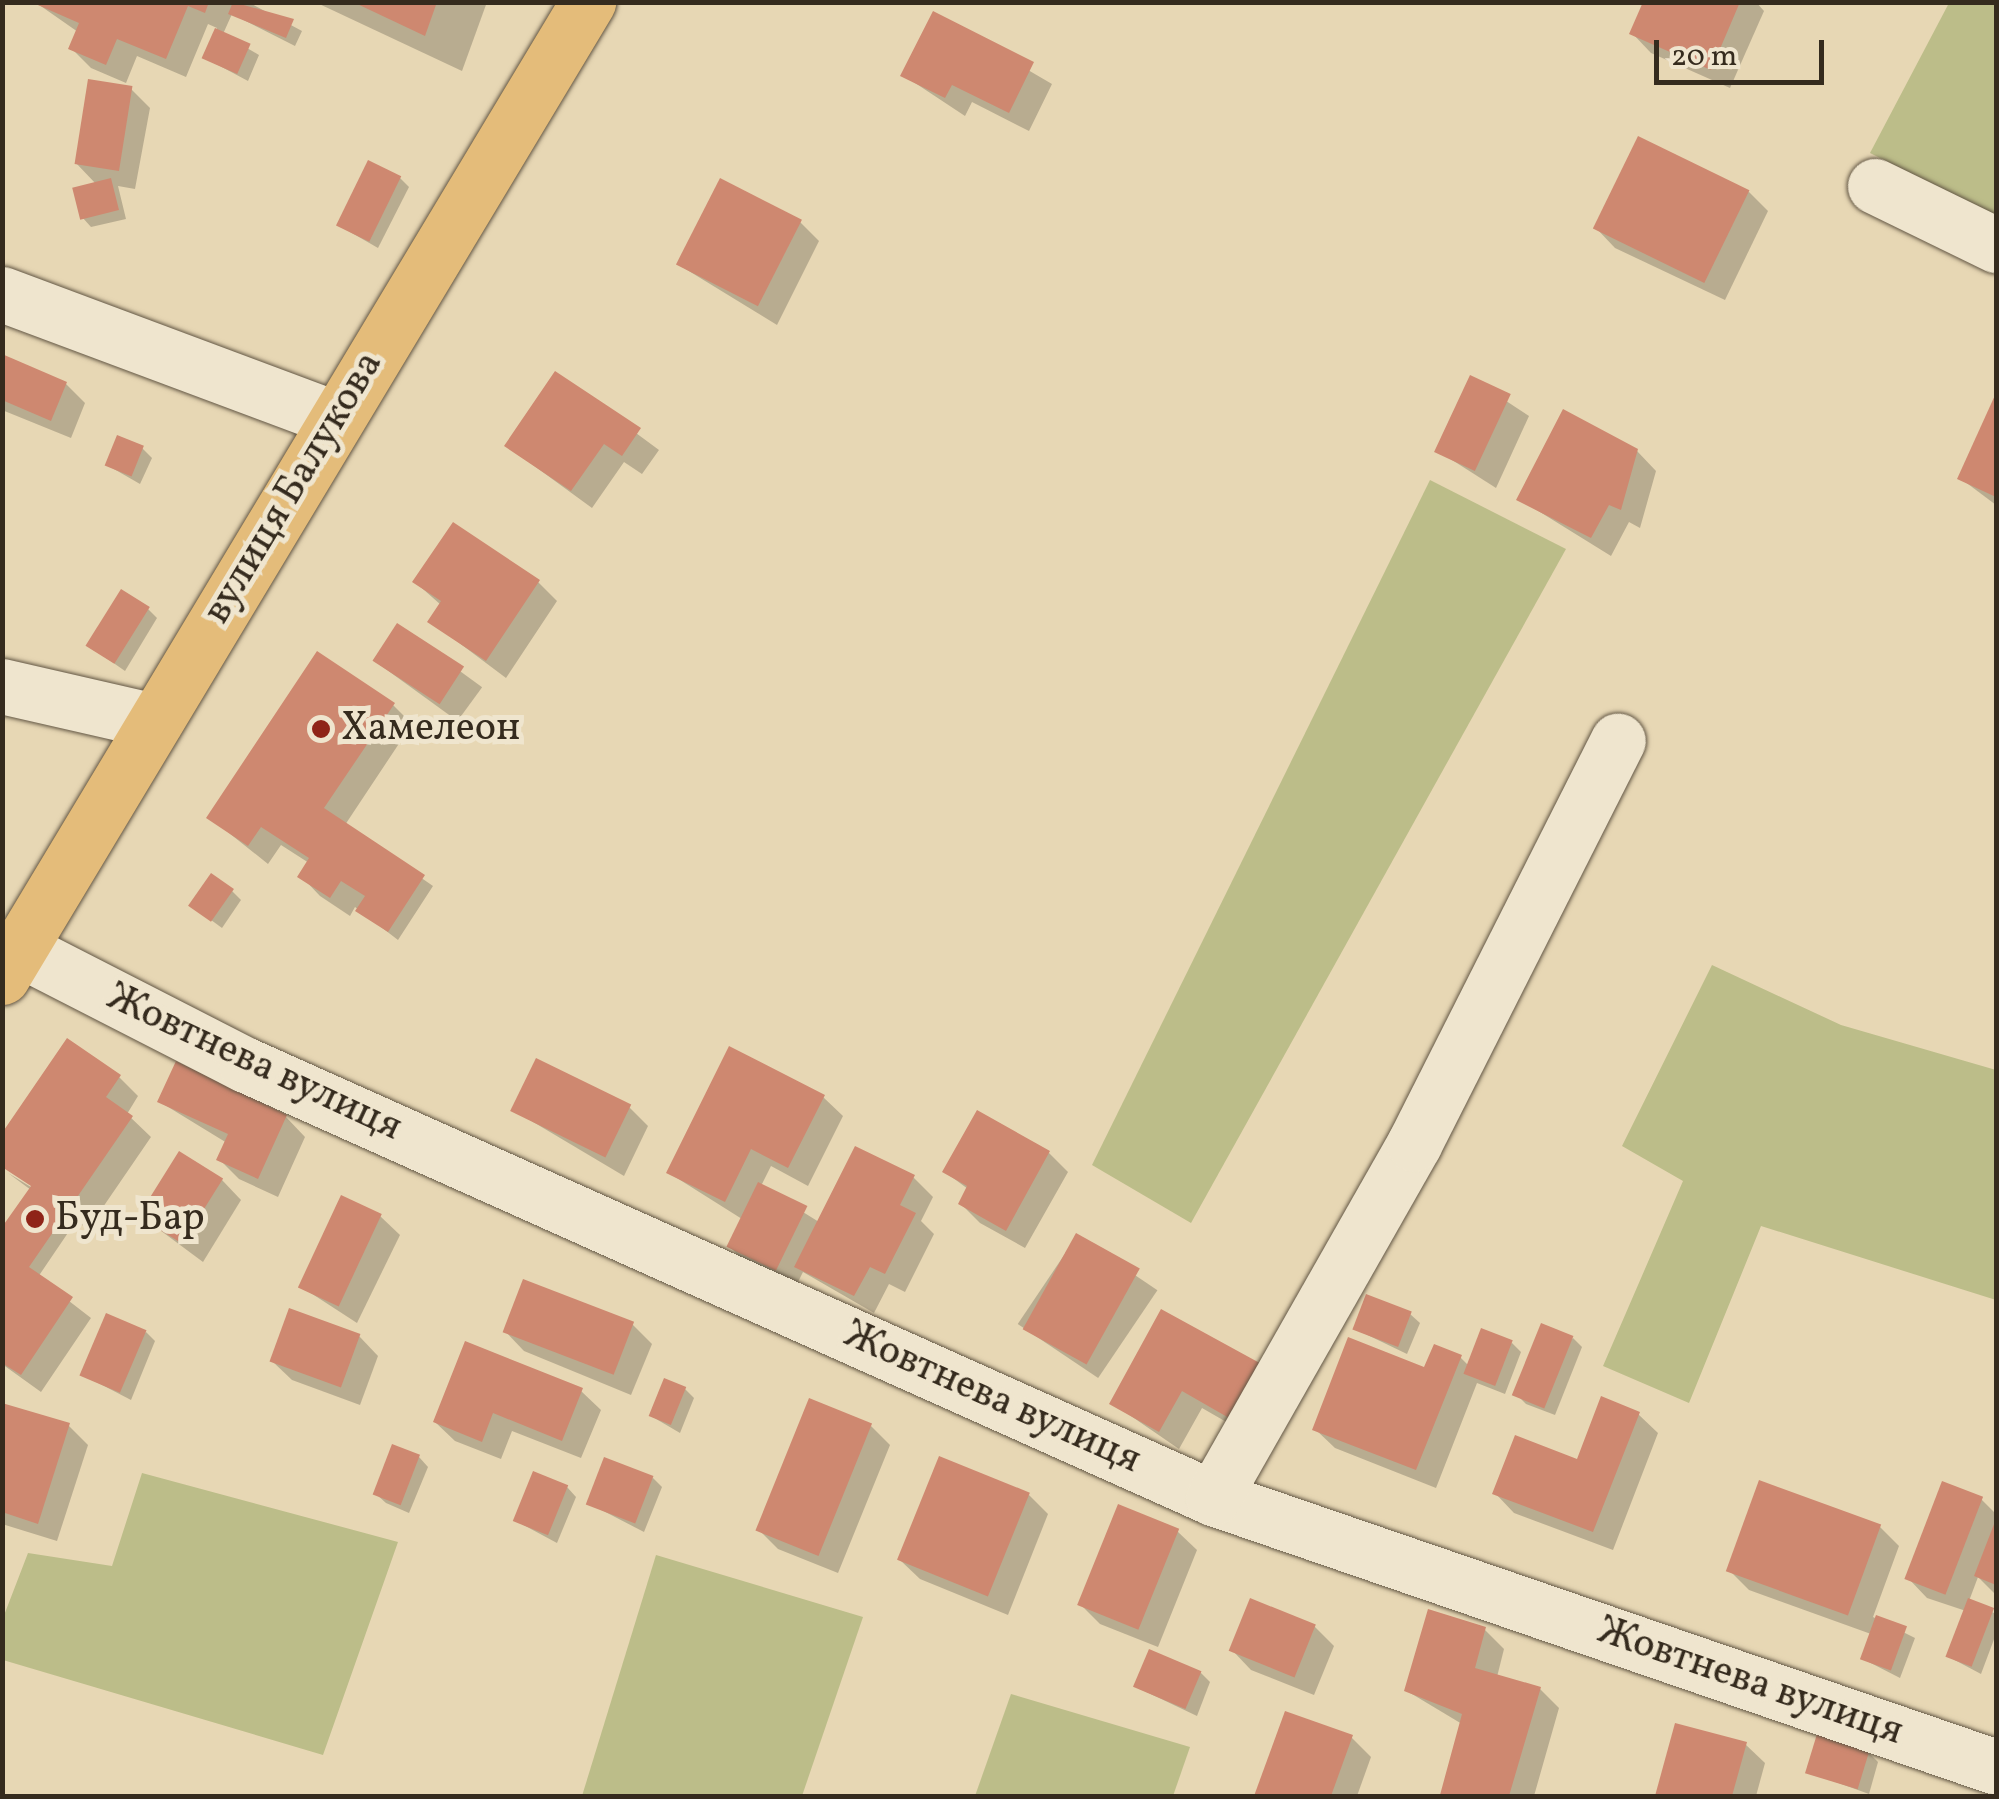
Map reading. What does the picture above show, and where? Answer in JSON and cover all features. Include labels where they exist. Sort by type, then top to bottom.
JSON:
[{"type":"main road","name":"вулиця Балукова","points":[[11,963],[334,418],[588,2]]},
{"type":"street","points":[[1876,186],[1996,245]]},
{"type":"street","points":[[2,294],[334,418]]},
{"type":"street","points":[[2,686],[154,720]]},
{"type":"street","points":[[1213,1498],[1414,1144],[1618,741]]},
{"type":"street","name":"Жовтнева вулиця","points":[[11,963],[246,1064],[1213,1498],[1996,1767]]},
{"type":"green space","points":[[1949,3],[1996,3],[1996,216],[1870,153]]},
{"type":"green space","points":[[1430,480],[1566,549],[1191,1223],[1092,1165]]},
{"type":"green space","points":[[1712,965],[1841,1025],[1996,1070],[1996,1300],[1761,1226],[1689,1403],[1603,1366],[1683,1181],[1622,1146]]},
{"type":"green space","points":[[142,1473],[398,1542],[323,1755],[3,1660],[3,1618],[28,1553],[112,1566]]},
{"type":"green space","points":[[656,1555],[863,1617],[802,1796],[582,1796]]},
{"type":"green space","points":[[1011,1694],[1190,1747],[1173,1796],[975,1796]]},
{"type":"building","points":[[31,2],[209,2],[205,13],[188,6],[166,59],[117,39],[106,65],[68,49],[79,23]]},
{"type":"building","points":[[233,2],[294,19],[286,38],[228,14]]},
{"type":"building","points":[[353,2],[437,2],[425,36]]},
{"type":"building","points":[[1643,2],[1740,2],[1711,70],[1629,34]]},
{"type":"building","points":[[933,11],[1034,62],[1009,113],[952,85],[945,98],[900,76]]},
{"type":"building","points":[[215,28],[251,44],[237,74],[202,58]]},
{"type":"building","points":[[88,79],[132,86],[119,171],[75,164]]},
{"type":"building","points":[[1638,136],[1749,190],[1704,283],[1593,229]]},
{"type":"building","points":[[368,160],[401,176],[369,242],[336,226]]},
{"type":"building","points":[[111,178],[119,210],[80,220],[72,188]]},
{"type":"building","points":[[720,178],[802,220],[758,306],[676,264]]},
{"type":"building","points":[[2,354],[67,382],[51,421],[2,400]]},
{"type":"building","points":[[555,371],[641,428],[622,456],[604,444],[571,491],[504,446]]},
{"type":"building","points":[[1470,375],[1511,394],[1475,471],[1434,452]]},
{"type":"building","points":[[1996,393],[1996,497],[1957,479]]},
{"type":"building","points":[[1563,409],[1638,449],[1621,510],[1609,505],[1591,538],[1516,500]]},
{"type":"building","points":[[117,435],[144,446],[132,476],[105,466]]},
{"type":"building","points":[[453,522],[540,580],[486,661],[427,622],[441,601],[412,582]]},
{"type":"building","points":[[121,589],[150,607],[114,664],[85,646]]},
{"type":"building","points":[[397,623],[464,667],[440,704],[372,661]]},
{"type":"building","points":[[317,651],[395,703],[324,808],[425,875],[388,932],[355,911],[365,896],[341,881],[330,898],[297,877],[309,858],[261,827],[248,846],[206,818]]},
{"type":"building","points":[[211,873],[234,889],[211,922],[188,906]]},
{"type":"building","points":[[67,1038],[121,1075],[106,1097],[133,1116],[29,1267],[73,1297],[21,1375],[2,1363],[2,1227],[31,1186],[2,1167],[2,1133]]},
{"type":"building","points":[[729,1046],[825,1095],[788,1168],[751,1149],[725,1202],[666,1173]]},
{"type":"building","points":[[536,1058],[631,1104],[605,1157],[510,1111]]},
{"type":"building","points":[[176,1061],[287,1115],[258,1179],[216,1160],[228,1134],[157,1102]]},
{"type":"building","points":[[977,1110],[1050,1151],[1006,1231],[958,1204],[967,1186],[942,1172]]},
{"type":"building","points":[[855,1146],[915,1175],[900,1205],[916,1213],[885,1274],[870,1267],[854,1296],[794,1267]]},
{"type":"building","points":[[179,1151],[223,1179],[182,1244],[138,1216]]},
{"type":"building","points":[[758,1182],[807,1206],[776,1271],[726,1247]]},
{"type":"building","points":[[341,1195],[382,1214],[339,1306],[298,1287]]},
{"type":"building","points":[[1076,1233],[1140,1268],[1087,1365],[1023,1329]]},
{"type":"building","points":[[523,1279],[634,1322],[614,1375],[503,1332]]},
{"type":"building","points":[[1366,1294],[1412,1312],[1398,1347],[1352,1329]]},
{"type":"building","points":[[289,1308],[360,1334],[341,1388],[270,1362]]},
{"type":"building","points":[[1161,1309],[1267,1367],[1236,1422],[1182,1391],[1159,1432],[1109,1404]]},
{"type":"building","points":[[106,1313],[147,1330],[120,1393],[79,1376]]},
{"type":"building","points":[[1541,1323],[1573,1336],[1544,1408],[1512,1395]]},
{"type":"building","points":[[1481,1328],[1513,1340],[1495,1386],[1463,1374]]},
{"type":"building","points":[[1348,1337],[1424,1367],[1434,1344],[1462,1355],[1416,1470],[1312,1430]]},
{"type":"building","points":[[465,1341],[583,1388],[562,1441],[493,1413],[482,1442],[433,1422]]},
{"type":"building","points":[[664,1378],[686,1387],[671,1425],[649,1416]]},
{"type":"building","points":[[1601,1396],[1640,1412],[1593,1532],[1492,1494],[1515,1435],[1577,1459]]},
{"type":"building","points":[[809,1398],[872,1423],[818,1556],[755,1531]]},
{"type":"building","points":[[2,1403],[70,1423],[38,1524],[2,1512]]},
{"type":"building","points":[[392,1444],[420,1455],[401,1505],[373,1494]]},
{"type":"building","points":[[939,1456],[1030,1493],[988,1597],[897,1560]]},
{"type":"building","points":[[604,1457],[653,1476],[635,1524],[586,1505]]},
{"type":"building","points":[[533,1471],[568,1485],[548,1535],[513,1521]]},
{"type":"building","points":[[1759,1480],[1881,1524],[1848,1616],[1726,1571]]},
{"type":"building","points":[[1942,1481],[1983,1497],[1945,1595],[1904,1579]]},
{"type":"building","points":[[1118,1504],[1179,1529],[1138,1630],[1077,1605]]},
{"type":"building","points":[[1996,1519],[1996,1585],[1974,1576]]},
{"type":"building","points":[[1250,1598],[1316,1625],[1294,1677],[1229,1651]]},
{"type":"building","points":[[1968,1598],[1994,1608],[1972,1667],[1945,1657]]},
{"type":"building","points":[[1428,1609],[1486,1627],[1475,1668],[1541,1687],[1509,1796],[1440,1795],[1462,1714],[1404,1691]]},
{"type":"building","points":[[1876,1615],[1907,1626],[1891,1670],[1860,1659]]},
{"type":"building","points":[[1149,1649],[1201,1671],[1185,1709],[1133,1687]]},
{"type":"building","points":[[1285,1711],[1353,1735],[1331,1796],[1254,1796]]},
{"type":"building","points":[[1675,1723],[1747,1742],[1732,1796],[1655,1796]]},
{"type":"building","points":[[1817,1734],[1870,1750],[1858,1789],[1805,1773]]},
{"type":"place","name":"Хамелеон","points":[[321,729]]},
{"type":"place","name":"Буд-Бар","points":[[35,1219]]}]
